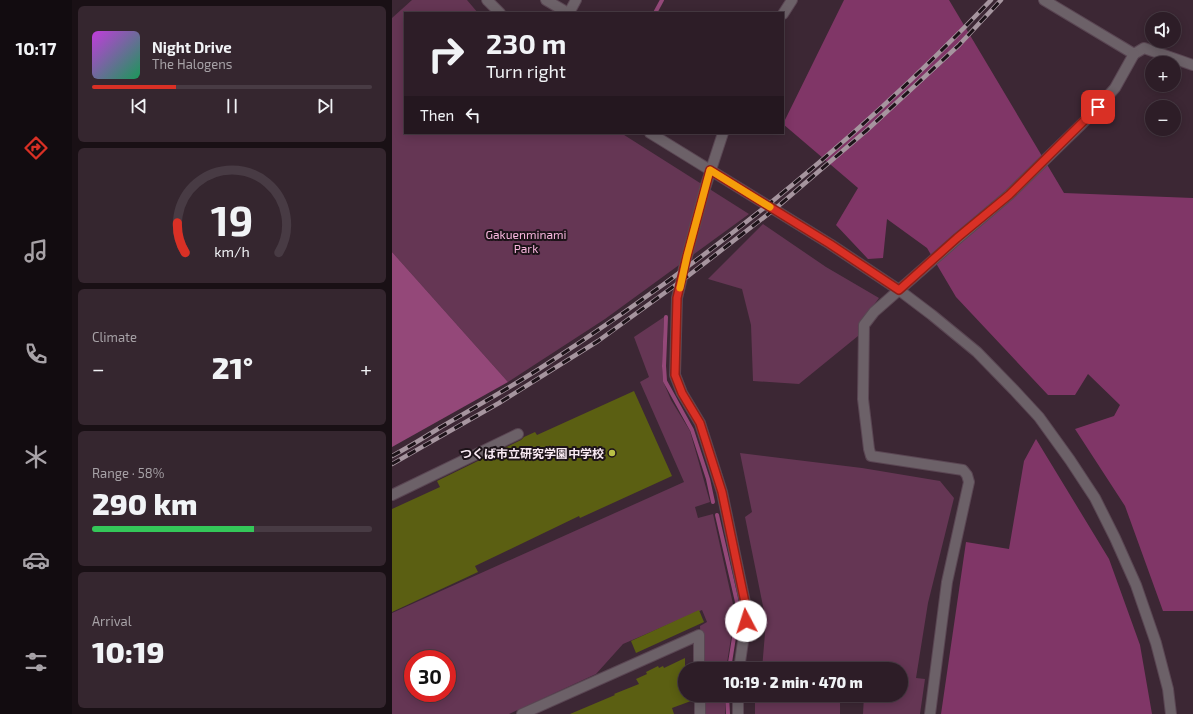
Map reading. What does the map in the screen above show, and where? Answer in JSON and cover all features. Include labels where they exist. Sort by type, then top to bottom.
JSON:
[{"type":"street","points":[[487,0],[499,12]]},
{"type":"street","points":[[546,0],[567,12]]},
{"type":"street","points":[[570,12],[576,0]]},
{"type":"street","points":[[784,12],[792,0]]},
{"type":"street","points":[[1044,0],[1134,54]]},
{"type":"street","points":[[930,714],[947,582],[969,482],[967,475],[963,470],[872,456],[869,449],[863,399],[864,325],[874,312],[957,238],[1009,195],[1090,116],[1115,88],[1134,54],[1144,48],[1193,65]]},
{"type":"street","points":[[652,134],[830,244],[899,290],[977,352],[1039,417],[1095,498],[1136,585],[1156,642],[1168,689],[1171,714]]},
{"type":"street","points":[[723,134],[710,170],[677,298],[675,375],[682,393],[700,423],[723,499],[747,612],[739,662]]},
{"type":"street","points":[[392,495],[518,434]]},
{"type":"street","points":[[522,714],[699,635],[699,662]]},
{"type":"street","points":[[698,713],[699,702]]},
{"type":"street","points":[[738,702],[738,714]]},
{"type":"green space","name":"Gakuenminami Park","points":[[412,0],[467,0],[477,12],[404,12],[404,134],[623,134],[749,214],[605,319],[508,382],[392,252],[392,18]]},
{"type":"green space","points":[[763,224],[826,267],[879,298],[858,326],[858,336],[799,384],[753,381],[751,325],[742,289],[708,279]]},
{"type":"green space","points":[[664,317],[662,367],[663,381],[671,400],[690,431],[710,502],[695,507],[698,518],[713,514],[735,613],[727,662],[702,662],[700,626],[707,622],[702,610],[623,644],[596,674],[509,714],[392,714],[392,613],[684,482],[640,382],[649,377],[634,337]]},
{"type":"green space","points":[[740,453],[862,468],[940,481],[954,498],[928,603],[916,678],[925,679],[920,714],[863,714],[864,702],[908,702],[908,662],[763,662],[766,621],[745,517],[752,512]]},
{"type":"green space","points":[[704,702],[725,702],[725,714],[705,714]]},
{"type":"green space","points":[[755,702],[840,702],[840,714],[755,714]]},
{"type":"shaded area","points":[[844,0],[949,0],[1064,193],[1193,198],[1193,611],[1163,611],[1125,506],[1075,429],[1114,416],[1120,405],[1088,374],[1075,395],[1048,395],[956,297],[927,248],[887,219],[883,258],[868,259],[836,225],[858,188],[784,125],[784,122]]},
{"type":"shaded area","points":[[392,252],[508,382],[392,447]]},
{"type":"shaded area","points":[[1036,439],[1109,559],[1140,645],[1152,714],[941,714],[966,542],[1009,549],[1024,461]]},
{"type":"building","points":[[634,391],[672,476],[580,518],[579,516],[475,566],[478,572],[392,612],[392,509],[440,487],[437,481],[521,440],[524,437],[535,432],[537,435]]},
{"type":"building","points":[[699,610],[704,622],[636,653],[631,641]]},
{"type":"building","points":[[685,658],[685,662],[678,662],[678,702],[688,702],[672,708],[674,714],[570,714],[639,684],[636,679],[647,674],[646,672],[658,666],[659,668],[663,666],[664,668]]},
{"type":"waterway","points":[[656,12],[662,0]]},
{"type":"waterway","points":[[666,317],[664,366],[665,381],[692,430],[708,479],[713,502]]},
{"type":"waterway","points":[[717,515],[738,612],[730,662]]},
{"type":"waterway","points":[[727,702],[728,714]]},
{"type":"railway","points":[[392,456],[539,369],[600,329],[719,243],[776,198],[887,102],[940,52],[991,0]]},
{"type":"railway","points":[[392,464],[499,403],[598,341],[688,276],[776,208],[867,130],[959,45],[1001,0]]},
{"type":"slow traffic","points":[[680,288],[710,170],[770,207]]},
{"type":"place","name":"つくば市立研究学園中学校","points":[[612,453]]},
{"type":"route","points":[[746,621],[747,612],[722,492],[700,423],[682,393],[675,375],[677,298],[710,170],[830,244],[899,290],[957,238],[1009,195],[1098,107]]}]
